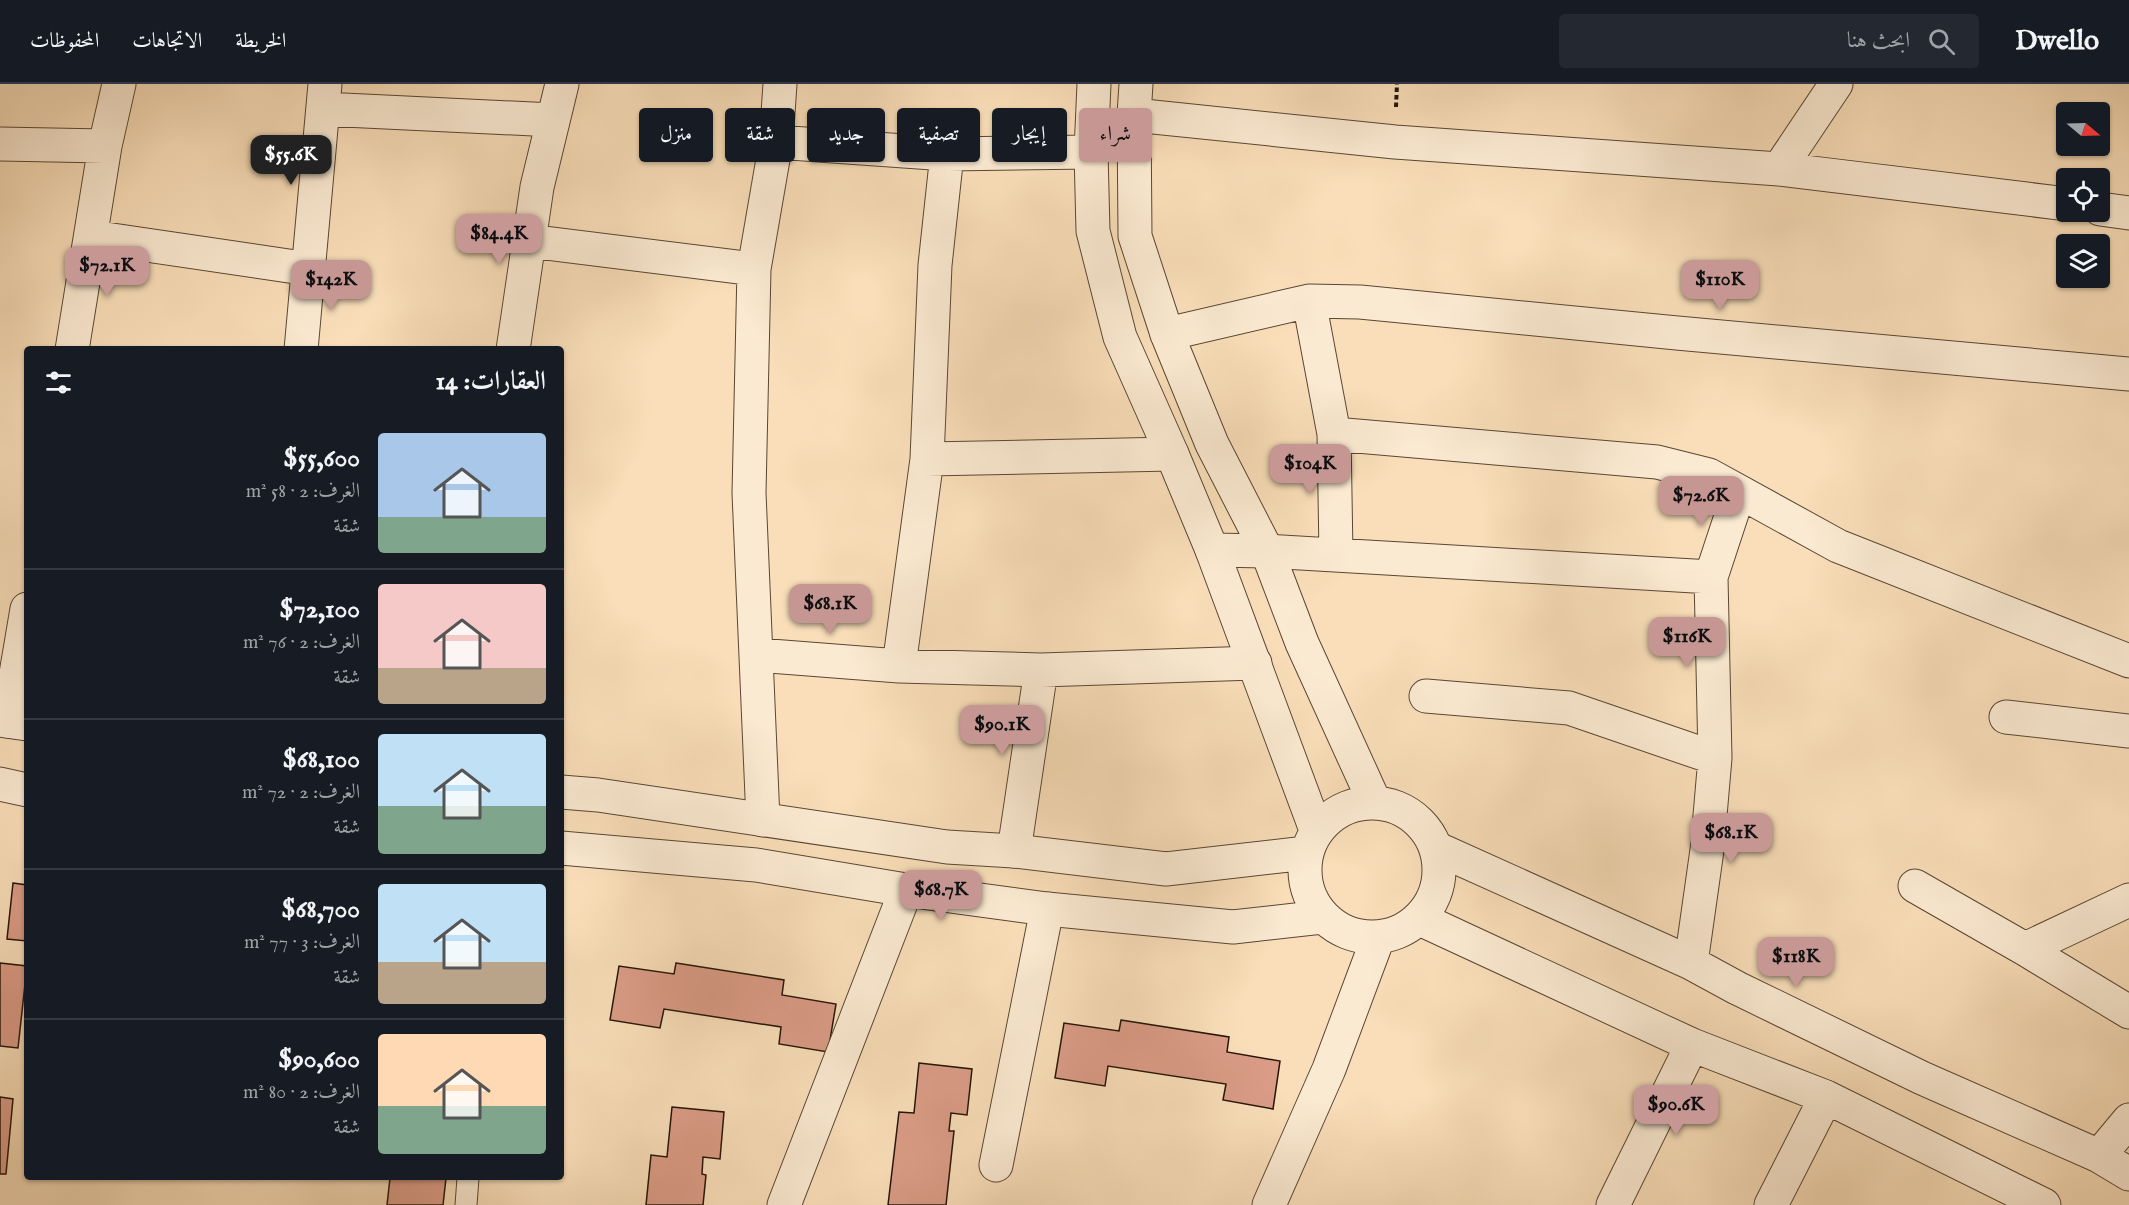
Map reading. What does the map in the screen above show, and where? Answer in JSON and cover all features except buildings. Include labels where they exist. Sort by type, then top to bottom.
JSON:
[{"type":"street","points":[[73,346],[105,146],[119,84]]},
{"type":"street","points":[[514,346],[537,187],[562,84]]},
{"type":"street","points":[[778,108],[780,84]]},
{"type":"street","points":[[1093,108],[1094,84]]},
{"type":"street","points":[[1779,169],[1836,84]]},
{"type":"street","points":[[302,346],[324,96],[553,120]]},
{"type":"street","points":[[1374,801],[1302,643],[1267,550],[1212,444],[1167,334],[1135,236],[1135,99],[1395,142],[1779,169],[2056,203]]},
{"type":"street","points":[[795,143],[897,150]]},
{"type":"street","points":[[0,144],[105,146]]},
{"type":"street","points":[[980,153],[1079,152]]},
{"type":"street","points":[[763,820],[749,493],[754,269],[773,162]]},
{"type":"street","points":[[899,666],[927,459],[935,265],[947,162]]},
{"type":"street","points":[[564,792],[598,795],[947,848],[1014,851],[1166,869],[1311,842],[1346,806],[1374,801],[1418,818],[1438,849],[1439,886],[1420,919],[1400,932],[1378,938],[1348,934],[1322,917],[1306,887],[1311,842],[1255,663],[1212,550],[1120,337],[1093,231],[1091,162]]},
{"type":"street","points":[[2110,210],[2129,213]]},
{"type":"street","points":[[92,237],[309,268]]},
{"type":"street","points":[[528,241],[754,269]]},
{"type":"street","points":[[1167,334],[1309,301],[1372,303],[2129,374]]},
{"type":"street","points":[[1309,301],[1334,434],[1336,554]]},
{"type":"street","points":[[1334,434],[1657,462],[1709,475],[1838,546],[2129,661]]},
{"type":"street","points":[[927,459],[1172,454]]},
{"type":"street","points":[[1691,963],[1707,850],[1715,758],[1711,577],[1739,492]]},
{"type":"street","points":[[1212,550],[1267,550],[1711,577]]},
{"type":"street","points":[[12,722],[24,632]]},
{"type":"street","points":[[757,655],[899,666],[1041,670],[1255,663]]},
{"type":"street","points":[[1014,851],[1041,670]]},
{"type":"street","points":[[1426,696],[1569,708],[1715,758]]},
{"type":"street","points":[[2006,717],[2129,731]]},
{"type":"street","points":[[0,784],[24,789]]},
{"type":"street","points":[[564,848],[756,865],[906,890],[1047,909],[1233,927],[1322,917]]},
{"type":"street","points":[[1438,849],[1691,963],[1737,988],[1922,1078],[2099,1156],[2129,1174]]},
{"type":"street","points":[[1915,886],[2129,1012]]},
{"type":"street","points":[[784,1205],[906,890]]},
{"type":"street","points":[[2025,949],[2129,900]]},
{"type":"street","points":[[996,1165],[1047,909]]},
{"type":"street","points":[[1420,919],[1692,1045],[1826,1097],[2037,1203]]},
{"type":"street","points":[[1269,1205],[1329,1069],[1378,938]]},
{"type":"street","points":[[1613,1205],[1692,1045]]},
{"type":"street","points":[[1771,1205],[1826,1097]]},
{"type":"street","points":[[2099,1156],[2129,1120]]},
{"type":"lane","points":[[466,1205],[468,1180]]}]
